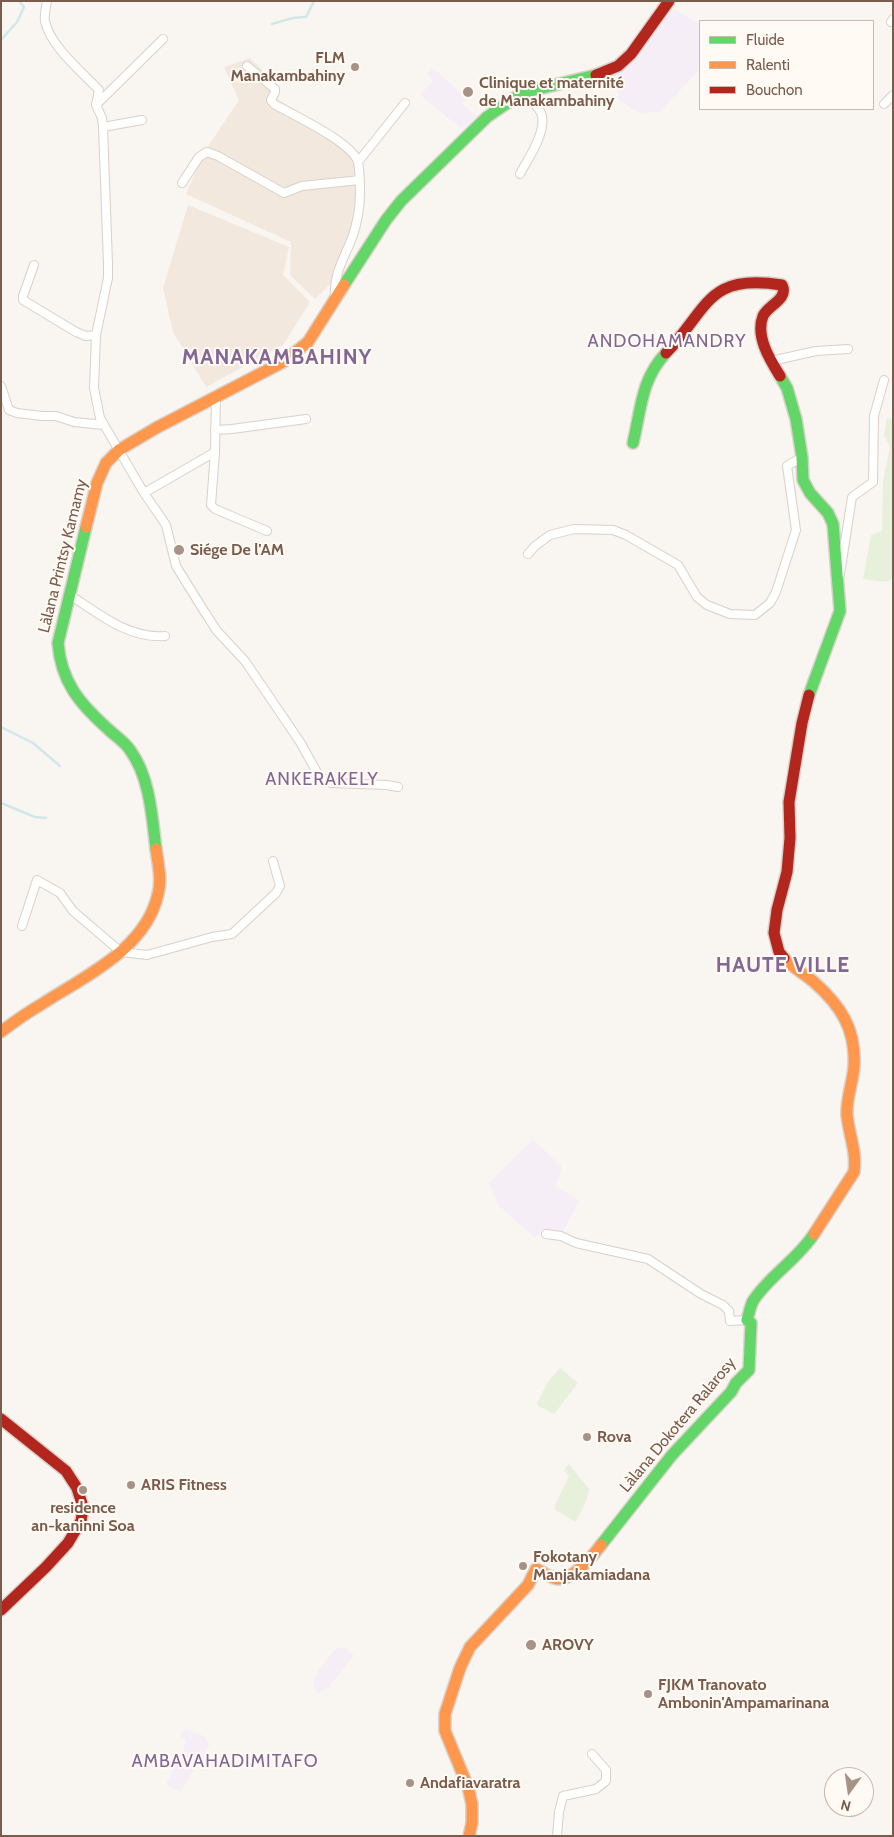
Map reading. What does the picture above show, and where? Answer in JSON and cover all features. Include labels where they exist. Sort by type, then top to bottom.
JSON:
[{"type":"street","points":[[47,1],[45,21],[49,30],[61,50],[99,90],[96,105],[102,118],[103,127],[108,264],[108,278],[96,335],[94,388],[100,418],[144,493],[166,525],[176,566],[204,612],[217,631],[245,661],[300,742],[319,776],[331,783],[398,787]]},
{"type":"street","name":"Làlana Printsy Kamamy","points":[[1,1032],[121,952],[144,929],[151,918],[158,896],[158,872],[153,824],[148,797],[135,757],[130,749],[76,698],[60,667],[57,655],[58,643],[97,483],[106,463],[119,450],[156,428],[291,356],[315,333],[386,220],[401,202],[487,117],[522,93],[544,86],[588,78],[618,66],[631,54],[669,1]]},
{"type":"street","points":[[96,105],[163,39]]},
{"type":"street","points":[[247,66],[275,89],[271,100],[274,104],[327,133],[348,149],[358,162],[360,180],[356,224],[334,282],[336,300]]},
{"type":"street","points":[[520,174],[534,148],[542,126],[542,115],[537,106],[522,93]]},
{"type":"street","points":[[884,104],[893,95]]},
{"type":"street","points":[[358,162],[405,103]]},
{"type":"street","points":[[103,127],[142,120]]},
{"type":"street","points":[[182,183],[199,157],[207,152],[211,152],[284,193],[302,186],[360,180]]},
{"type":"street","points":[[34,265],[23,300],[76,332],[86,336],[96,335]]},
{"type":"street","name":"Làlana Dokotera Ralarosy","points":[[469,1836],[472,1823],[472,1804],[468,1787],[445,1731],[445,1714],[460,1668],[470,1647],[528,1585],[536,1569],[545,1572],[555,1579],[566,1578],[589,1561],[672,1454],[731,1392],[749,1370],[751,1323],[747,1320],[752,1303],[760,1292],[806,1246],[854,1172],[856,1160],[847,1114],[854,1066],[853,1044],[846,1021],[836,1005],[814,982],[788,962],[779,952],[774,933],[788,863],[790,838],[789,802],[793,768],[811,688],[840,612],[833,524],[828,514],[810,493],[803,480],[802,457],[796,418],[787,388],[771,361],[761,335],[763,316],[783,295],[784,289],[782,285],[753,282],[731,286],[713,296],[652,372],[637,419],[637,429],[633,443]]},
{"type":"street","points":[[771,361],[816,350],[848,349]]},
{"type":"street","points":[[838,581],[845,551],[852,497],[872,482],[874,416],[884,380]]},
{"type":"street","points":[[1,386],[11,411],[42,416],[56,416],[74,422],[104,425]]},
{"type":"street","points":[[216,396],[215,452],[211,505],[215,509],[267,531]]},
{"type":"street","points":[[215,430],[306,419]]},
{"type":"street","points":[[144,493],[215,452]]},
{"type":"street","points":[[528,554],[550,535],[574,529],[613,530],[626,535],[678,565],[697,597],[707,605],[730,614],[755,615],[770,603],[784,571],[796,530],[787,466],[802,457]]},
{"type":"street","points":[[70,595],[122,628],[156,637],[165,636]]},
{"type":"street","points":[[22,926],[37,880],[60,893],[73,910],[121,952],[147,955],[212,937],[232,934],[276,893],[280,886],[273,862]]},
{"type":"street","points":[[546,1234],[561,1236],[576,1243],[648,1259],[701,1294],[723,1305],[729,1311],[730,1321],[747,1320]]},
{"type":"street","points":[[1,1419],[66,1471],[74,1480],[83,1508],[82,1520],[68,1543],[1,1610]]},
{"type":"street","points":[[558,1836],[559,1812],[563,1796],[596,1789],[606,1781],[606,1770],[592,1754]]},
{"type":"shaded area","points":[[673,9],[699,23],[699,70],[660,112],[638,113],[618,99],[617,87],[612,76]]},
{"type":"shaded area","points":[[250,58],[272,80],[274,97],[341,137],[360,159],[354,220],[339,275],[315,299],[290,275],[291,242],[186,194],[203,154],[239,100],[224,67]]},
{"type":"shaded area","points":[[433,68],[467,98],[462,104],[477,116],[462,129],[420,95],[433,81],[427,74]]},
{"type":"shaded area","points":[[188,205],[289,247],[283,275],[310,302],[283,345],[206,387],[173,332],[163,288]]},
{"type":"shaded area","points":[[533,1139],[562,1167],[556,1186],[579,1201],[562,1233],[543,1229],[535,1238],[499,1206],[489,1183]]},
{"type":"shaded area","points":[[337,1647],[345,1649],[354,1655],[330,1684],[331,1686],[318,1694],[313,1686],[318,1671]]},
{"type":"shaded area","points":[[183,1729],[202,1735],[210,1744],[180,1792],[166,1784],[184,1749],[186,1739],[181,1737]]},
{"type":"green space","points":[[887,418],[893,419],[893,578],[887,582],[863,579],[871,535],[882,531],[883,481],[890,446],[884,436]]},
{"type":"green space","points":[[560,1368],[578,1383],[554,1414],[538,1406],[537,1403],[548,1382]]},
{"type":"green space","points":[[569,1464],[589,1489],[587,1499],[576,1522],[555,1510],[556,1503],[569,1476],[564,1470]]},
{"type":"waterway","points":[[1,40],[17,22],[24,7],[19,1]]},
{"type":"waterway","points":[[272,24],[293,18],[306,17],[314,1]]},
{"type":"waterway","points":[[1,727],[33,743],[60,766]]},
{"type":"waterway","points":[[1,803],[35,817],[46,818]]},
{"type":"traffic: fast","points":[[344,285],[386,220],[401,201],[487,117],[522,93],[596,75]]},
{"type":"traffic: fast","points":[[633,443],[643,395],[651,373],[666,353]]},
{"type":"traffic: fast","points":[[780,376],[787,388],[796,419],[802,457],[803,480],[810,493],[828,513],[833,524],[840,611],[809,695]]},
{"type":"traffic: fast","points":[[86,527],[58,643],[60,657],[68,681],[81,701],[98,720],[125,744],[137,761],[149,798],[156,849]]},
{"type":"traffic: fast","points":[[601,1545],[672,1455],[749,1370],[751,1323],[747,1320],[753,1301],[767,1284],[800,1252],[814,1234]]},
{"type":"traffic: slow","points":[[86,527],[97,483],[106,463],[119,450],[156,428],[283,362],[308,342],[344,285]]},
{"type":"traffic: slow","points":[[1,1032],[112,959],[141,930],[151,913],[159,889],[156,849]]},
{"type":"traffic: slow","points":[[784,958],[824,991],[839,1009],[849,1029],[854,1053],[854,1066],[847,1109],[855,1165],[854,1172],[814,1234]]},
{"type":"traffic: slow","points":[[469,1836],[472,1823],[472,1804],[468,1787],[445,1731],[445,1714],[460,1668],[470,1647],[528,1585],[536,1569],[554,1578],[567,1577],[580,1568],[601,1545]]},
{"type":"traffic: jam","points":[[596,75],[618,66],[631,54],[669,1]]},
{"type":"traffic: jam","points":[[666,353],[702,309],[724,289],[738,284],[782,285],[783,294],[763,316],[761,324],[762,340],[780,376]]},
{"type":"traffic: jam","points":[[784,958],[779,952],[774,933],[777,910],[787,872],[790,838],[789,802],[802,723],[809,695]]},
{"type":"traffic: jam","points":[[1,1419],[66,1471],[77,1488],[83,1507],[81,1521],[68,1543],[1,1610]]},
{"type":"place","name":"FLM Manakambahiny","points":[[355,67]]},
{"type":"place","name":"Clinique et maternité de Manakambahiny","points":[[468,92]]},
{"type":"place","name":"Siége De l'AM","points":[[179,550]]},
{"type":"place","name":"Rova","points":[[587,1437]]},
{"type":"place","name":"ARIS Fitness","points":[[131,1485]]},
{"type":"place","name":"residence an-kaninni Soa","points":[[83,1490]]},
{"type":"place","name":"Fokotany Manjakamiadana","points":[[523,1566]]},
{"type":"place","name":"AROVY","points":[[531,1645]]},
{"type":"place","name":"FJKM Tranovato Ambonin'Ampamarinana","points":[[648,1694]]},
{"type":"place","name":"Andafiavaratra","points":[[410,1783]]},
{"type":"district","name":"ANDOHAMANDRY","points":[[667,342]]},
{"type":"district","name":"MANAKAMBAHINY","points":[[277,358]]},
{"type":"district","name":"ANKERAKELY","points":[[322,780]]},
{"type":"district","name":"HAUTE VILLE","points":[[783,966]]},
{"type":"district","name":"AMBAVAHADIMITAFO","points":[[225,1762]]}]
